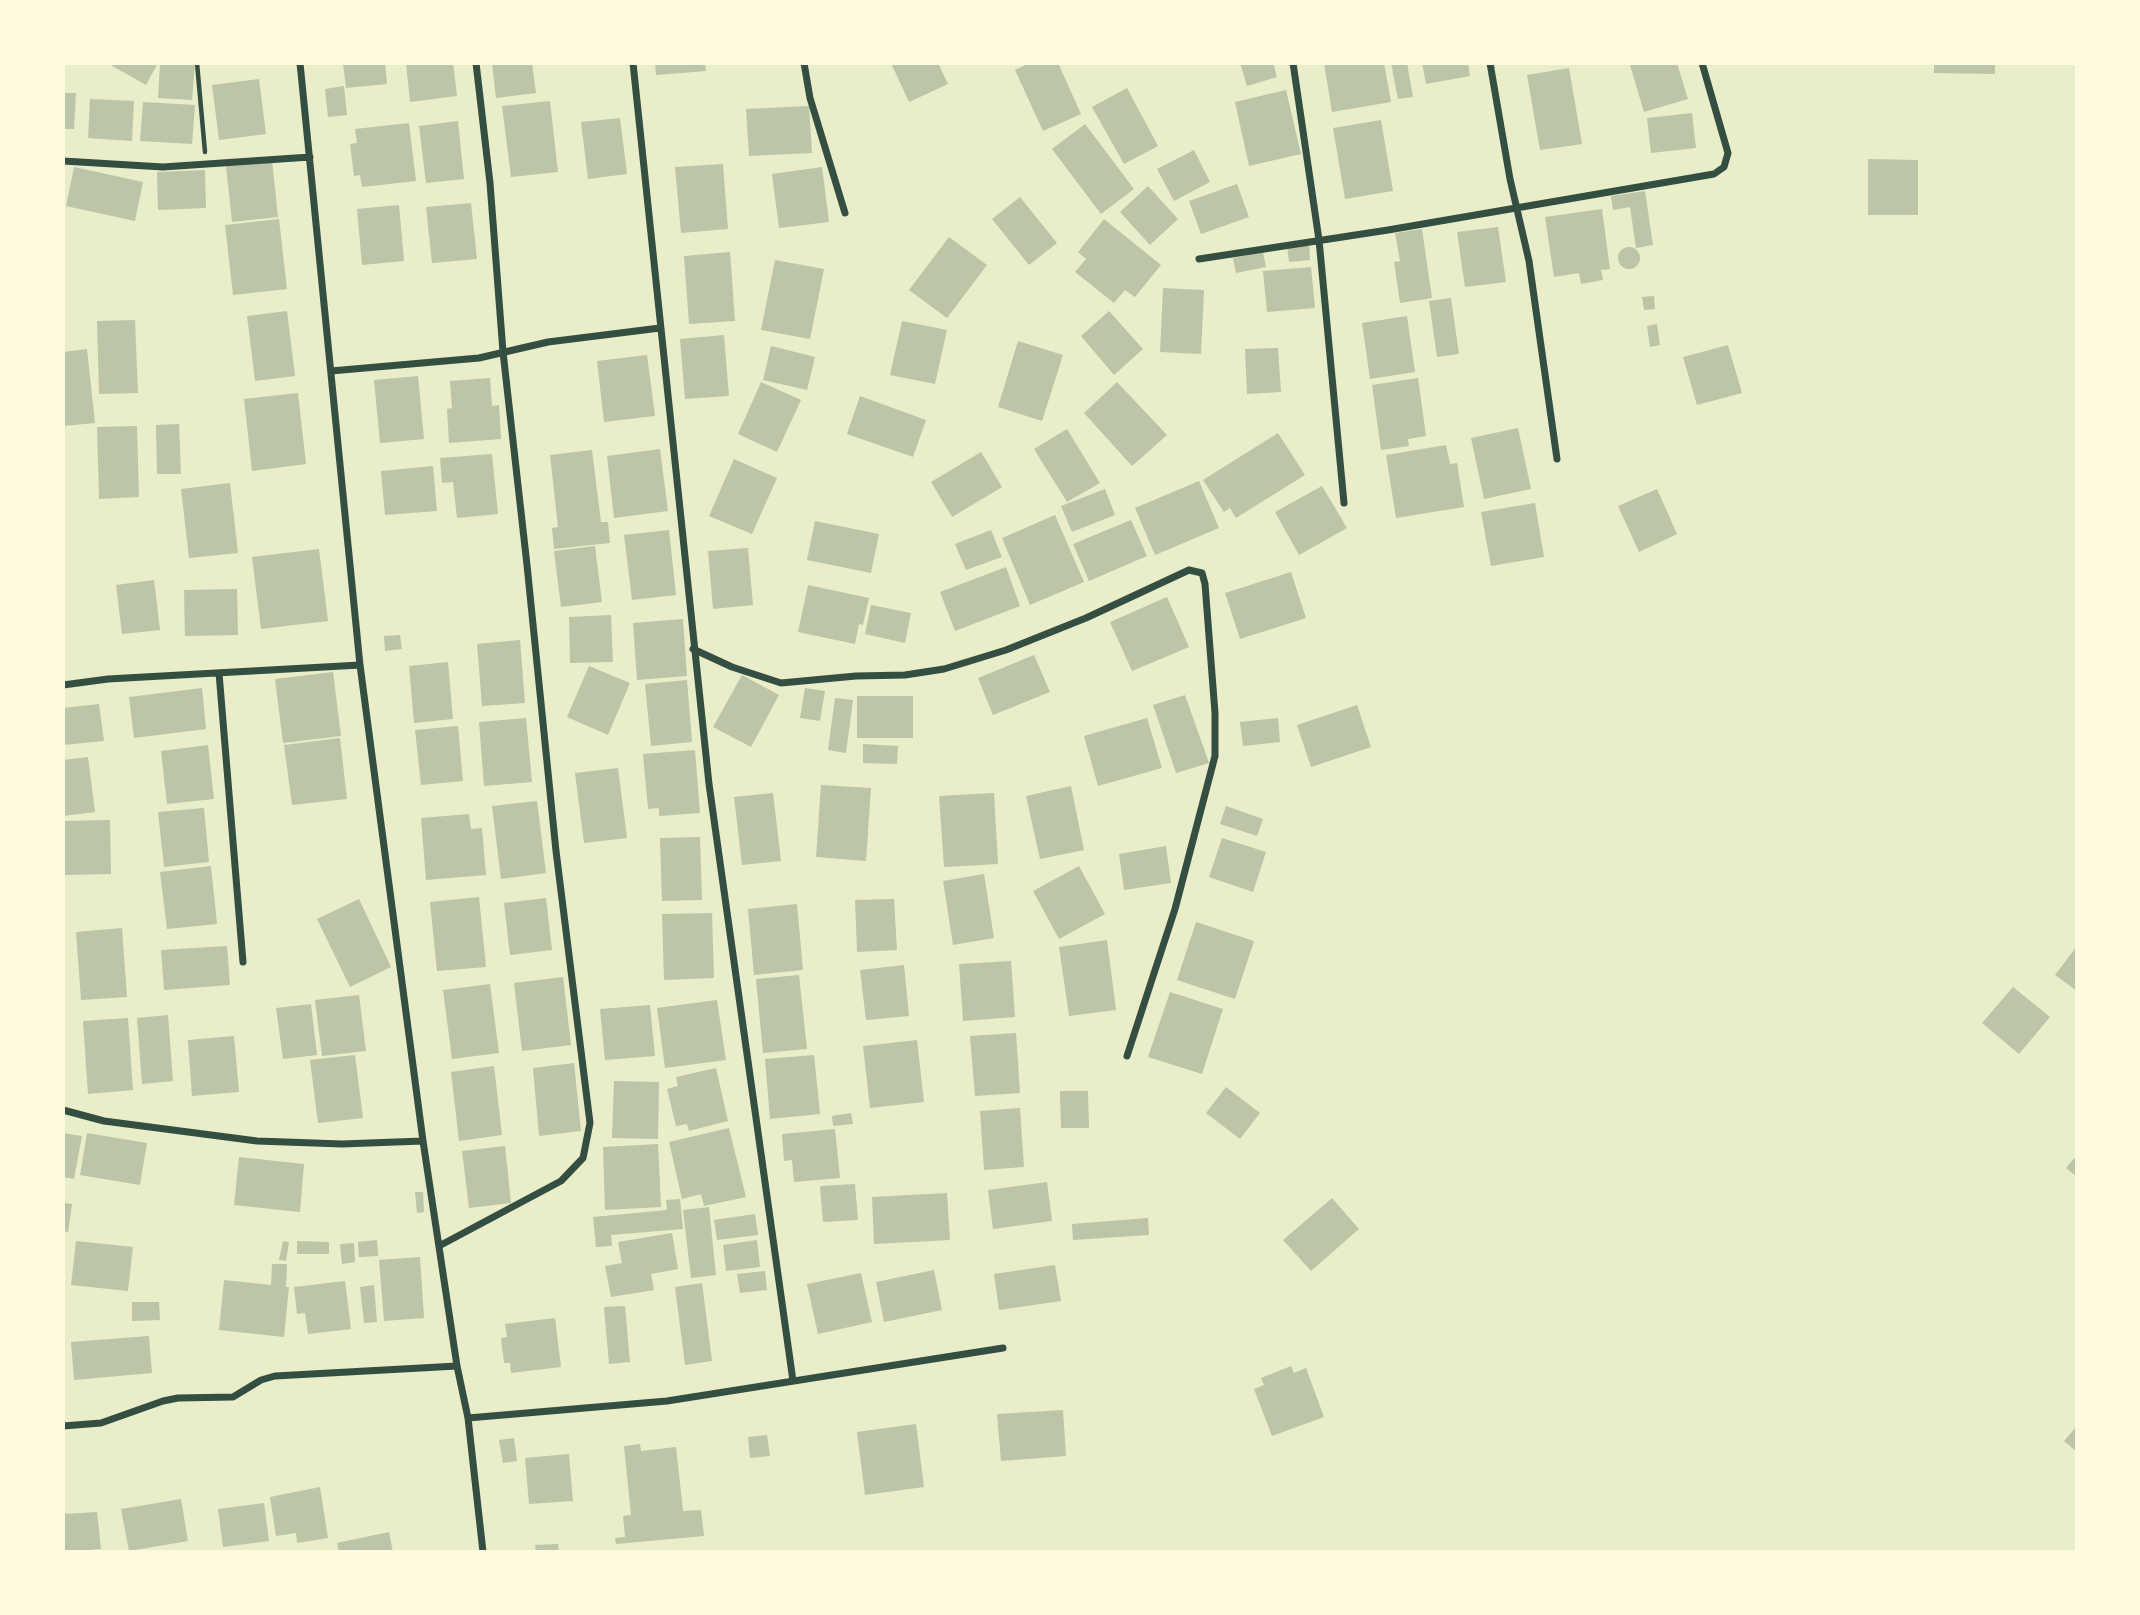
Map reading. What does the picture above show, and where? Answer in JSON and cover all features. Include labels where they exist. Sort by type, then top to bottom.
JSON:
[{"type":"street","points":[[300,63],[360,665],[423,1141],[457,1366],[468,1418],[483,1552]]},
{"type":"street","points":[[439,1246],[561,1181],[583,1158],[590,1123],[556,850],[503,352],[490,183],[476,63]]},
{"type":"street","points":[[633,63],[709,785],[793,1381]]},
{"type":"street","points":[[804,63],[810,98],[845,213]]},
{"type":"street","points":[[1293,63],[1319,240],[1344,503]]},
{"type":"street","points":[[1490,63],[1510,179],[1529,261],[1557,459]]},
{"type":"street","points":[[1199,259],[1719,171],[1728,160],[1728,153],[1702,63]]},
{"type":"street","points":[[63,161],[163,167],[310,157]]},
{"type":"street","points":[[331,372],[479,358],[548,342],[660,328]]},
{"type":"street","points":[[694,649],[732,667],[781,683],[856,676],[905,675],[944,669],[1029,641],[1189,570],[1202,573],[1214,713],[1214,756],[1175,909],[1127,1056]]},
{"type":"street","points":[[63,685],[108,679],[360,665]]},
{"type":"street","points":[[219,673],[243,962]]},
{"type":"street","points":[[63,1110],[104,1121],[257,1141],[342,1144],[423,1141]]},
{"type":"street","points":[[468,1418],[667,1401],[1003,1348]]},
{"type":"street","points":[[63,1426],[100,1423],[171,1400],[233,1397],[261,1380],[275,1376],[457,1366]]},
{"type":"path","points":[[197,63],[206,164]]},
{"type":"building","points":[[107,63],[158,63],[146,85]]},
{"type":"building","points":[[160,63],[195,63],[192,100],[158,98]]},
{"type":"building","points":[[343,63],[385,63],[387,84],[346,88]]},
{"type":"building","points":[[406,63],[453,63],[457,96],[410,102]]},
{"type":"building","points":[[492,63],[532,63],[536,93],[496,98]]},
{"type":"building","points":[[655,63],[705,63],[706,71],[656,75]]},
{"type":"building","points":[[891,63],[938,63],[948,84],[909,102]]},
{"type":"building","points":[[1029,63],[1058,63],[1081,114],[1043,131],[1015,70]]},
{"type":"building","points":[[1240,63],[1273,63],[1277,77],[1247,86]]},
{"type":"building","points":[[1324,63],[1384,63],[1391,102],[1332,112]]},
{"type":"building","points":[[1391,63],[1407,63],[1413,97],[1398,99]]},
{"type":"building","points":[[1422,63],[1468,63],[1470,76],[1426,84]]},
{"type":"building","points":[[1677,63],[1688,99],[1644,112],[1630,65]]},
{"type":"building","points":[[1934,63],[1995,63],[1995,74],[1934,73]]},
{"type":"building","points":[[1569,68],[1582,144],[1540,150],[1527,75]]},
{"type":"building","points":[[259,79],[266,134],[219,140],[212,85]]},
{"type":"building","points":[[344,86],[347,115],[328,117],[325,89]]},
{"type":"building","points":[[1127,88],[1158,146],[1124,164],[1092,107]]},
{"type":"building","points":[[1286,90],[1301,154],[1249,166],[1235,102]]},
{"type":"building","points":[[63,93],[76,93],[74,129],[63,129]]},
{"type":"building","points":[[90,99],[134,101],[132,141],[88,138]]},
{"type":"building","points":[[550,101],[558,172],[511,177],[502,106]]},
{"type":"building","points":[[143,102],[195,105],[192,144],[140,141]]},
{"type":"building","points":[[809,106],[812,153],[749,156],[746,109]]},
{"type":"building","points":[[1692,113],[1696,148],[1651,153],[1647,118]]},
{"type":"building","points":[[620,118],[627,174],[588,179],[581,122]]},
{"type":"building","points":[[1381,120],[1393,191],[1345,199],[1333,128]]},
{"type":"building","points":[[458,121],[464,179],[426,183],[419,126]]},
{"type":"building","points":[[409,123],[416,181],[362,187],[360,175],[354,176],[350,144],[357,143],[355,129]]},
{"type":"building","points":[[1085,124],[1134,189],[1101,214],[1052,149]]},
{"type":"building","points":[[1194,150],[1210,182],[1174,201],[1157,169]]},
{"type":"building","points":[[1868,159],[1918,160],[1918,215],[1868,215]]},
{"type":"building","points":[[272,160],[278,217],[232,222],[226,166]]},
{"type":"building","points":[[723,164],[728,229],[681,233],[675,167]]},
{"type":"building","points":[[74,167],[143,182],[135,221],[66,206]]},
{"type":"building","points":[[822,167],[829,222],[779,228],[772,174]]},
{"type":"building","points":[[205,170],[206,208],[158,210],[157,172]]},
{"type":"building","points":[[1237,184],[1249,217],[1201,234],[1189,201]]},
{"type":"building","points":[[1148,186],[1178,219],[1150,245],[1120,212]]},
{"type":"building","points":[[1645,191],[1653,245],[1636,248],[1630,207],[1613,210],[1611,196]]},
{"type":"building","points":[[1020,197],[1057,243],[1029,265],[992,219]]},
{"type":"building","points":[[471,203],[477,259],[432,263],[426,207]]},
{"type":"building","points":[[399,205],[404,261],[362,265],[357,209]]},
{"type":"building","points":[[1602,209],[1610,269],[1601,270],[1603,280],[1581,284],[1579,273],[1554,277],[1545,217]]},
{"type":"building","points":[[279,219],[287,289],[233,295],[225,225]]},
{"type":"building","points":[[1104,219],[1161,265],[1135,297],[1125,290],[1114,303],[1075,272],[1086,259],[1078,252]]},
{"type":"building","points":[[1498,227],[1506,282],[1465,287],[1457,232]]},
{"type":"building","points":[[1422,229],[1432,298],[1400,303],[1394,262],[1400,261],[1395,233]]},
{"type":"building","points":[[949,237],[987,265],[947,318],[909,290]]},
{"type":"building","points":[[1309,244],[1310,260],[1289,262],[1287,246]]},
{"type":"building","points":[[1629,247],[1637,250],[1640,258],[1637,266],[1629,269],[1621,266],[1618,258],[1621,250]]},
{"type":"building","points":[[730,252],[735,321],[689,324],[684,256]]},
{"type":"building","points":[[1263,252],[1266,267],[1236,273],[1233,258]]},
{"type":"building","points":[[775,260],[824,269],[810,339],[761,330]]},
{"type":"building","points":[[1311,267],[1315,308],[1267,312],[1263,271]]},
{"type":"building","points":[[1163,288],[1204,290],[1201,354],[1160,352]]},
{"type":"building","points":[[1654,296],[1655,309],[1644,310],[1642,297]]},
{"type":"building","points":[[1451,298],[1459,354],[1437,357],[1429,301]]},
{"type":"building","points":[[287,311],[295,376],[255,381],[247,316]]},
{"type":"building","points":[[1109,311],[1143,349],[1114,375],[1081,336]]},
{"type":"building","points":[[1407,316],[1415,372],[1370,379],[1362,323]]},
{"type":"building","points":[[135,320],[138,393],[99,394],[97,321]]},
{"type":"building","points":[[902,321],[947,330],[935,384],[890,375]]},
{"type":"building","points":[[1657,324],[1660,345],[1650,347],[1647,326]]},
{"type":"building","points":[[724,335],[729,396],[685,399],[680,339]]},
{"type":"building","points":[[1018,341],[1063,355],[1042,421],[998,407]]},
{"type":"building","points":[[1728,345],[1742,393],[1697,405],[1683,357]]},
{"type":"building","points":[[771,346],[815,357],[807,390],[763,380]]},
{"type":"building","points":[[1278,348],[1281,392],[1247,394],[1245,349]]},
{"type":"building","points":[[87,349],[95,423],[63,426],[63,352]]},
{"type":"building","points":[[647,355],[655,416],[604,422],[597,361]]},
{"type":"building","points":[[418,376],[424,439],[380,443],[374,380]]},
{"type":"building","points":[[490,378],[492,406],[499,405],[501,439],[449,443],[447,409],[452,408],[450,381]]},
{"type":"building","points":[[1418,378],[1426,436],[1408,439],[1409,446],[1381,450],[1372,385]]},
{"type":"building","points":[[761,382],[801,400],[777,452],[738,434]]},
{"type":"building","points":[[1117,382],[1167,435],[1132,466],[1084,413]]},
{"type":"building","points":[[298,393],[306,464],[252,471],[244,399]]},
{"type":"building","points":[[860,396],[926,420],[913,457],[847,434]]},
{"type":"building","points":[[179,424],[181,474],[157,474],[156,425]]},
{"type":"building","points":[[137,426],[139,497],[99,499],[97,427]]},
{"type":"building","points":[[1518,428],[1531,489],[1484,499],[1471,438]]},
{"type":"building","points":[[1067,429],[1100,483],[1067,502],[1034,449]]},
{"type":"building","points":[[1278,433],[1305,475],[1236,518],[1230,508],[1224,512],[1203,480]]},
{"type":"building","points":[[1446,445],[1450,464],[1457,463],[1464,507],[1396,518],[1386,455]]},
{"type":"building","points":[[660,449],[668,511],[614,518],[607,456]]},
{"type":"building","points":[[592,450],[601,522],[608,522],[610,543],[554,549],[552,528],[558,527],[550,455]]},
{"type":"building","points":[[981,452],[1002,487],[952,517],[931,482]]},
{"type":"building","points":[[492,454],[498,514],[457,518],[453,482],[442,483],[440,458]]},
{"type":"building","points":[[734,459],[777,478],[752,534],[709,516]]},
{"type":"building","points":[[433,466],[437,511],[385,515],[381,471]]},
{"type":"building","points":[[1199,481],[1219,528],[1155,555],[1135,508]]},
{"type":"building","points":[[230,483],[238,553],[189,558],[181,489]]},
{"type":"building","points":[[1322,486],[1347,528],[1299,555],[1275,512]]},
{"type":"building","points":[[1105,489],[1115,515],[1072,532],[1061,506]]},
{"type":"building","points":[[1657,489],[1677,534],[1639,552],[1618,506]]},
{"type":"building","points":[[1535,503],[1544,557],[1491,566],[1481,512]]},
{"type":"building","points":[[1055,515],[1084,582],[1030,605],[1002,538]]},
{"type":"building","points":[[1131,520],[1147,556],[1089,581],[1073,544]]},
{"type":"building","points":[[815,521],[879,534],[871,573],[807,560]]},
{"type":"building","points":[[669,530],[676,595],[632,600],[624,535]]},
{"type":"building","points":[[991,530],[1002,557],[966,570],[955,544]]},
{"type":"building","points":[[595,546],[602,602],[561,607],[554,551]]},
{"type":"building","points":[[748,548],[753,605],[713,609],[708,551]]},
{"type":"building","points":[[319,549],[328,621],[261,629],[252,557]]},
{"type":"building","points":[[1006,567],[1020,606],[955,631],[940,592]]},
{"type":"building","points":[[1291,572],[1306,618],[1240,639],[1225,593]]},
{"type":"building","points":[[154,580],[160,630],[122,634],[116,585]]},
{"type":"building","points":[[808,585],[869,598],[863,625],[859,624],[855,644],[798,632]]},
{"type":"building","points":[[237,589],[238,635],[185,636],[184,590]]},
{"type":"building","points":[[1167,597],[1189,647],[1132,671],[1110,622]]},
{"type":"building","points":[[871,605],[911,613],[905,643],[865,634]]},
{"type":"building","points":[[611,615],[613,662],[570,663],[569,617]]},
{"type":"building","points":[[683,619],[687,676],[637,680],[633,623]]},
{"type":"building","points":[[400,635],[402,649],[385,651],[384,636]]},
{"type":"building","points":[[520,640],[525,703],[482,706],[477,644]]},
{"type":"building","points":[[1034,655],[1050,692],[993,715],[978,678]]},
{"type":"building","points":[[448,662],[453,719],[414,723],[409,666]]},
{"type":"building","points":[[589,666],[630,683],[608,735],[567,717]]},
{"type":"building","points":[[333,672],[341,736],[283,743],[275,679]]},
{"type":"building","points":[[742,675],[779,695],[751,747],[713,727]]},
{"type":"building","points":[[687,680],[692,742],[651,746],[645,684]]},
{"type":"building","points":[[202,688],[206,729],[134,738],[129,697]]},
{"type":"building","points":[[805,688],[825,691],[820,721],[800,718]]},
{"type":"building","points":[[1185,695],[1209,763],[1176,773],[1153,705]]},
{"type":"building","points":[[857,696],[913,696],[913,738],[857,738]]},
{"type":"building","points":[[835,698],[853,700],[846,753],[828,750]]},
{"type":"building","points":[[99,704],[104,741],[63,745],[63,708]]},
{"type":"building","points":[[1357,705],[1371,747],[1311,767],[1297,725]]},
{"type":"building","points":[[526,718],[532,782],[484,786],[479,722]]},
{"type":"building","points":[[1147,718],[1162,768],[1098,786],[1084,736]]},
{"type":"building","points":[[1278,718],[1280,742],[1243,746],[1240,722]]},
{"type":"building","points":[[458,726],[463,781],[421,785],[415,730]]},
{"type":"building","points":[[340,738],[347,799],[292,805],[284,745]]},
{"type":"building","points":[[863,744],[898,746],[897,764],[863,763]]},
{"type":"building","points":[[208,745],[214,799],[167,804],[161,751]]},
{"type":"building","points":[[695,750],[700,813],[659,816],[659,808],[648,809],[643,754]]},
{"type":"building","points":[[88,757],[95,812],[63,816],[63,760]]},
{"type":"building","points":[[618,768],[627,838],[584,843],[575,773]]},
{"type":"building","points":[[821,785],[871,788],[866,861],[816,857]]},
{"type":"building","points":[[1071,786],[1084,850],[1040,859],[1026,796]]},
{"type":"building","points":[[773,793],[781,861],[742,865],[734,797]]},
{"type":"building","points":[[994,793],[998,864],[944,867],[939,796]]},
{"type":"building","points":[[537,801],[546,873],[501,879],[492,806]]},
{"type":"building","points":[[1226,806],[1263,819],[1257,836],[1220,824]]},
{"type":"building","points":[[204,808],[209,862],[164,867],[158,812]]},
{"type":"building","points":[[469,814],[471,829],[482,828],[486,875],[426,880],[421,818]]},
{"type":"building","points":[[110,820],[111,874],[64,875],[63,821]]},
{"type":"building","points":[[700,837],[702,900],[662,901],[660,838]]},
{"type":"building","points":[[1222,838],[1266,852],[1253,892],[1209,877]]},
{"type":"building","points":[[1166,846],[1171,883],[1124,890],[1119,854]]},
{"type":"building","points":[[211,866],[217,924],[167,929],[160,872]]},
{"type":"building","points":[[1079,866],[1105,914],[1059,939],[1033,891]]},
{"type":"building","points":[[984,874],[994,938],[953,945],[943,881]]},
{"type":"building","points":[[479,897],[486,967],[437,971],[430,902]]},
{"type":"building","points":[[546,898],[552,950],[510,955],[504,903]]},
{"type":"building","points":[[359,899],[391,967],[350,987],[317,919]]},
{"type":"building","points":[[894,899],[897,950],[857,952],[855,900]]},
{"type":"building","points":[[797,904],[803,970],[754,975],[748,909]]},
{"type":"building","points":[[712,913],[714,978],[664,980],[662,914]]},
{"type":"building","points":[[1196,922],[1254,941],[1235,999],[1177,980]]},
{"type":"building","points":[[122,928],[127,997],[81,1000],[76,932]]},
{"type":"building","points":[[1107,940],[1116,1010],[1069,1016],[1059,947]]},
{"type":"building","points":[[227,946],[230,985],[164,990],[161,950]]},
{"type":"building","points":[[2077,946],[2077,991],[2055,975]]},
{"type":"building","points":[[1011,961],[1015,1017],[963,1021],[959,964]]},
{"type":"building","points":[[904,965],[909,1016],[866,1020],[860,970]]},
{"type":"building","points":[[799,975],[807,1049],[763,1053],[756,979]]},
{"type":"building","points":[[563,977],[571,1045],[522,1051],[514,983]]},
{"type":"building","points":[[490,984],[499,1053],[452,1059],[443,990]]},
{"type":"building","points":[[2013,987],[2050,1017],[2019,1054],[1982,1023]]},
{"type":"building","points":[[1170,992],[1223,1009],[1202,1074],[1148,1057]]},
{"type":"building","points":[[359,995],[366,1051],[322,1056],[315,1000]]},
{"type":"building","points":[[717,1000],[726,1060],[665,1068],[657,1008]]},
{"type":"building","points":[[311,1004],[317,1055],[283,1059],[276,1008]]},
{"type":"building","points":[[650,1005],[655,1056],[605,1060],[600,1009]]},
{"type":"building","points":[[168,1015],[173,1081],[142,1084],[137,1018]]},
{"type":"building","points":[[128,1018],[133,1090],[88,1094],[83,1021]]},
{"type":"building","points":[[1016,1033],[1020,1093],[975,1096],[970,1036]]},
{"type":"building","points":[[234,1036],[239,1092],[192,1096],[188,1040]]},
{"type":"building","points":[[917,1040],[924,1102],[870,1108],[863,1046]]},
{"type":"building","points":[[355,1055],[363,1118],[318,1123],[310,1060]]},
{"type":"building","points":[[814,1055],[820,1114],[770,1119],[765,1059]]},
{"type":"building","points":[[574,1063],[581,1131],[539,1136],[533,1068]]},
{"type":"building","points":[[494,1066],[502,1135],[459,1141],[451,1072]]},
{"type":"building","points":[[716,1068],[728,1121],[689,1131],[687,1124],[676,1126],[667,1089],[678,1086],[676,1077]]},
{"type":"building","points":[[614,1081],[659,1082],[658,1139],[612,1138]]},
{"type":"building","points":[[1226,1087],[1260,1113],[1240,1139],[1206,1113]]},
{"type":"building","points":[[1060,1091],[1088,1091],[1089,1128],[1061,1128]]},
{"type":"building","points":[[1020,1108],[1024,1167],[984,1170],[980,1111]]},
{"type":"building","points":[[851,1113],[853,1124],[833,1126],[832,1116]]},
{"type":"building","points":[[729,1128],[746,1197],[704,1206],[701,1194],[682,1199],[669,1142]]},
{"type":"building","points":[[835,1129],[840,1178],[794,1182],[792,1160],[784,1161],[782,1134]]},
{"type":"building","points":[[63,1133],[82,1136],[74,1179],[63,1177]]},
{"type":"building","points":[[87,1133],[147,1143],[140,1185],[80,1175]]},
{"type":"building","points":[[658,1144],[661,1207],[605,1210],[603,1147]]},
{"type":"building","points":[[505,1146],[511,1203],[469,1208],[462,1151]]},
{"type":"building","points":[[2077,1155],[2077,1177],[2066,1168]]},
{"type":"building","points":[[239,1157],[304,1164],[300,1212],[234,1205]]},
{"type":"building","points":[[1047,1182],[1052,1221],[993,1229],[988,1190]]},
{"type":"building","points":[[855,1184],[858,1220],[823,1222],[820,1186]]},
{"type":"building","points":[[415,1192],[423,1192],[424,1212],[417,1213]]},
{"type":"building","points":[[947,1193],[950,1240],[874,1244],[872,1197]]},
{"type":"building","points":[[1332,1198],[1359,1229],[1311,1271],[1283,1240]]},
{"type":"building","points":[[680,1199],[683,1229],[611,1235],[612,1246],[596,1247],[593,1217],[667,1210],[666,1200]]},
{"type":"building","points":[[63,1203],[72,1204],[68,1232],[63,1231]]},
{"type":"building","points":[[709,1207],[716,1275],[691,1278],[683,1210]]},
{"type":"building","points":[[755,1214],[758,1235],[717,1240],[714,1220]]},
{"type":"building","points":[[1148,1218],[1149,1235],[1073,1240],[1072,1224]]},
{"type":"building","points":[[672,1233],[678,1269],[651,1274],[654,1290],[611,1297],[605,1266],[622,1263],[618,1242]]},
{"type":"building","points":[[377,1240],[378,1256],[359,1257],[358,1242]]},
{"type":"building","points":[[757,1240],[760,1267],[726,1271],[723,1245]]},
{"type":"building","points":[[76,1241],[133,1247],[128,1291],[71,1285]]},
{"type":"building","points":[[283,1241],[289,1242],[286,1261],[279,1260]]},
{"type":"building","points":[[297,1241],[329,1242],[329,1254],[297,1254]]},
{"type":"building","points":[[354,1243],[355,1262],[342,1264],[340,1244]]},
{"type":"building","points":[[420,1257],[424,1318],[384,1321],[379,1260]]},
{"type":"building","points":[[272,1264],[287,1264],[286,1287],[289,1287],[284,1337],[219,1330],[224,1280],[271,1285]]},
{"type":"building","points":[[1055,1265],[1061,1301],[999,1310],[994,1274]]},
{"type":"building","points":[[934,1270],[942,1310],[884,1322],[876,1282]]},
{"type":"building","points":[[765,1271],[767,1290],[740,1293],[737,1274]]},
{"type":"building","points":[[861,1273],[872,1322],[818,1334],[807,1284]]},
{"type":"building","points":[[345,1281],[351,1329],[308,1334],[305,1313],[297,1314],[294,1287]]},
{"type":"building","points":[[702,1283],[712,1361],[685,1365],[675,1287]]},
{"type":"building","points":[[374,1285],[377,1322],[364,1323],[360,1287]]},
{"type":"building","points":[[132,1302],[159,1302],[160,1320],[132,1321]]},
{"type":"building","points":[[625,1306],[630,1362],[609,1364],[604,1307]]},
{"type":"building","points":[[555,1318],[561,1367],[511,1373],[510,1363],[504,1363],[501,1338],[507,1337],[505,1324]]},
{"type":"building","points":[[149,1336],[152,1373],[74,1380],[71,1342]]},
{"type":"building","points":[[1291,1366],[1294,1373],[1306,1368],[1324,1417],[1272,1436],[1254,1389],[1264,1385],[1261,1378]]},
{"type":"building","points":[[1063,1410],[1066,1456],[1001,1461],[997,1414]]},
{"type":"building","points":[[916,1424],[924,1487],[865,1495],[857,1432]]},
{"type":"building","points":[[2077,1426],[2077,1452],[2064,1441]]},
{"type":"building","points":[[767,1435],[770,1456],[750,1458],[748,1437]]},
{"type":"building","points":[[514,1438],[517,1461],[503,1463],[499,1440]]},
{"type":"building","points":[[640,1444],[641,1451],[676,1447],[683,1511],[701,1510],[704,1536],[616,1544],[615,1538],[625,1537],[623,1516],[631,1515],[624,1446]]},
{"type":"building","points":[[569,1454],[573,1501],[529,1504],[525,1458]]},
{"type":"building","points":[[320,1487],[328,1538],[297,1543],[296,1533],[276,1536],[270,1497]]},
{"type":"building","points":[[181,1499],[188,1541],[129,1551],[121,1509]]},
{"type":"building","points":[[264,1503],[269,1541],[223,1547],[218,1509]]},
{"type":"building","points":[[97,1512],[101,1549],[63,1552],[63,1514]]},
{"type":"building","points":[[389,1532],[393,1552],[339,1552],[337,1543]]},
{"type":"building","points":[[558,1544],[559,1552],[536,1552],[535,1545]]}]
